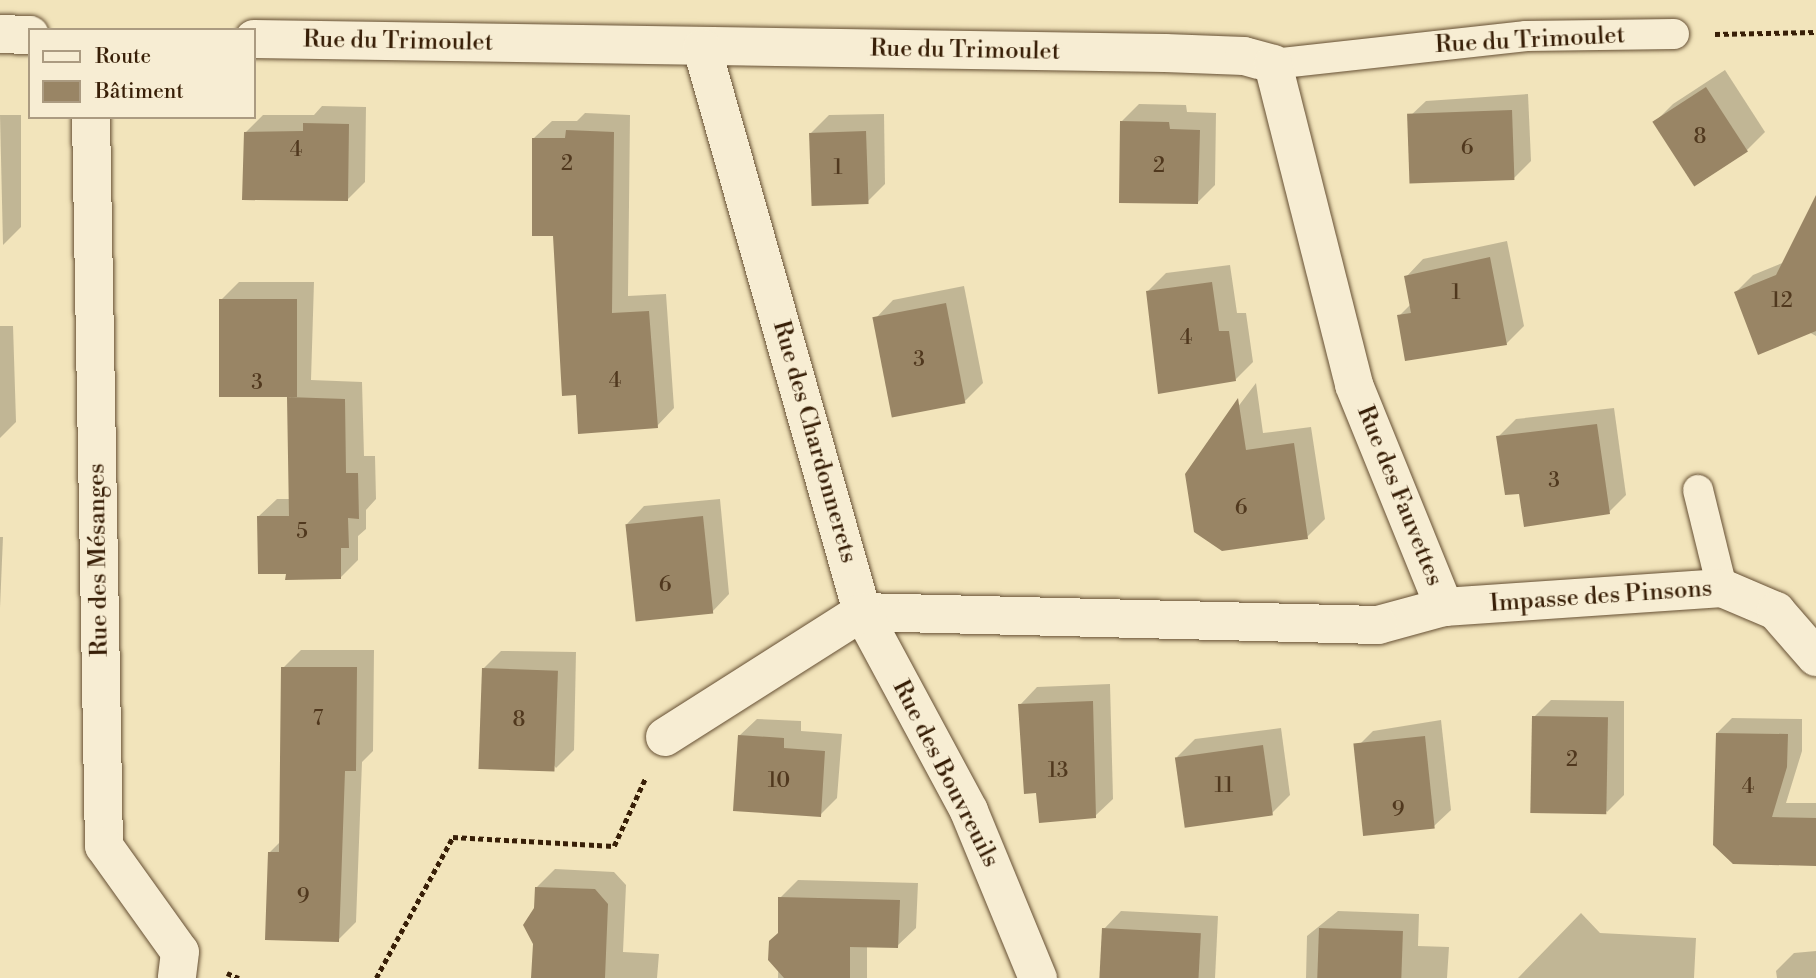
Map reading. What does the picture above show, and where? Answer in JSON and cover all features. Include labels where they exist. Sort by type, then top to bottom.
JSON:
[{"type":"street","points":[[0,34],[28,35]]},
{"type":"street","name":"Rue du Trimoulet","points":[[256,39],[702,48],[1165,53],[1244,56],[1273,64]]},
{"type":"street","name":"Rue des Chardonnerets","points":[[702,48],[862,612]]},
{"type":"street","name":"Rue des Fauvettes","points":[[862,612],[1378,625],[1444,607],[1354,385],[1273,64]]},
{"type":"street","name":"Rue des Mésanges","points":[[91,119],[104,846],[180,952],[177,978]]},
{"type":"street","name":"Impasse des Pinsons","points":[[1444,607],[1722,589],[1776,611],[1816,657]]},
{"type":"street","points":[[665,737],[862,612]]},
{"type":"street","name":"Rue des Bouvreuils","points":[[862,612],[969,811],[1038,978]]},
{"type":"lane","name":"Rue du Trimoulet","points":[[1273,64],[1527,36],[1674,34]]},
{"type":"lane","points":[[1698,490],[1722,589]]},
{"type":"path","points":[[1674,34],[1816,32]]},
{"type":"path","points":[[376,978],[453,837],[614,846],[665,737]]},
{"type":"building","points":[[1706,87],[1748,152],[1694,186],[1652,122]]},
{"type":"building","points":[[1512,110],[1514,180],[1410,184],[1407,114]]},
{"type":"building","points":[[1120,121],[1169,122],[1170,129],[1200,130],[1198,204],[1119,203]]},
{"type":"building","points":[[303,123],[349,124],[348,201],[242,200],[244,132],[303,131]]},
{"type":"building","points":[[566,130],[614,132],[612,313],[649,311],[658,428],[578,434],[576,395],[562,396],[553,236],[532,236],[532,138],[565,138]]},
{"type":"building","points":[[866,131],[869,204],[812,206],[809,133]]},
{"type":"building","points":[[1816,195],[1816,331],[1758,355],[1734,292],[1776,275]]},
{"type":"building","points":[[1490,257],[1507,345],[1405,361],[1397,315],[1411,313],[1404,276]]},
{"type":"building","points":[[1212,282],[1219,331],[1229,331],[1236,381],[1158,394],[1146,291]]},
{"type":"building","points":[[219,299],[297,299],[297,397],[219,397]]},
{"type":"building","points":[[946,303],[965,403],[892,417],[872,317]]},
{"type":"building","points":[[287,397],[345,399],[346,473],[358,473],[359,519],[348,518],[349,548],[341,548],[341,579],[285,580],[286,574],[258,574],[257,516],[289,516]]},
{"type":"building","points":[[1238,398],[1246,450],[1294,443],[1308,539],[1222,551],[1194,532],[1185,474]]},
{"type":"building","points":[[1597,424],[1610,514],[1524,527],[1519,494],[1505,495],[1496,436]]},
{"type":"building","points":[[703,516],[713,613],[636,622],[625,524]]},
{"type":"building","points":[[281,667],[357,667],[356,771],[345,771],[339,942],[265,940],[268,852],[279,852]]},
{"type":"building","points":[[482,668],[558,671],[554,772],[478,769]]},
{"type":"building","points":[[1093,701],[1096,818],[1039,823],[1036,793],[1024,794],[1018,704]]},
{"type":"building","points":[[1532,716],[1608,717],[1606,814],[1530,813]]},
{"type":"building","points":[[1716,733],[1788,734],[1787,767],[1772,817],[1816,818],[1816,866],[1733,864],[1713,845]]},
{"type":"building","points":[[738,735],[784,738],[784,748],[825,751],[821,817],[733,811]]},
{"type":"building","points":[[1425,736],[1435,828],[1363,836],[1353,744]]},
{"type":"building","points":[[1263,745],[1273,815],[1185,828],[1175,757]]},
{"type":"building","points":[[535,887],[595,889],[608,904],[605,978],[531,978],[533,944],[523,925],[534,908]]},
{"type":"building","points":[[778,897],[900,900],[898,948],[850,947],[850,978],[784,978],[768,960],[769,941],[778,933]]},
{"type":"building","points":[[1102,928],[1201,933],[1199,978],[1099,978]]},
{"type":"building","points":[[1319,928],[1403,931],[1401,978],[1317,978]]}]
